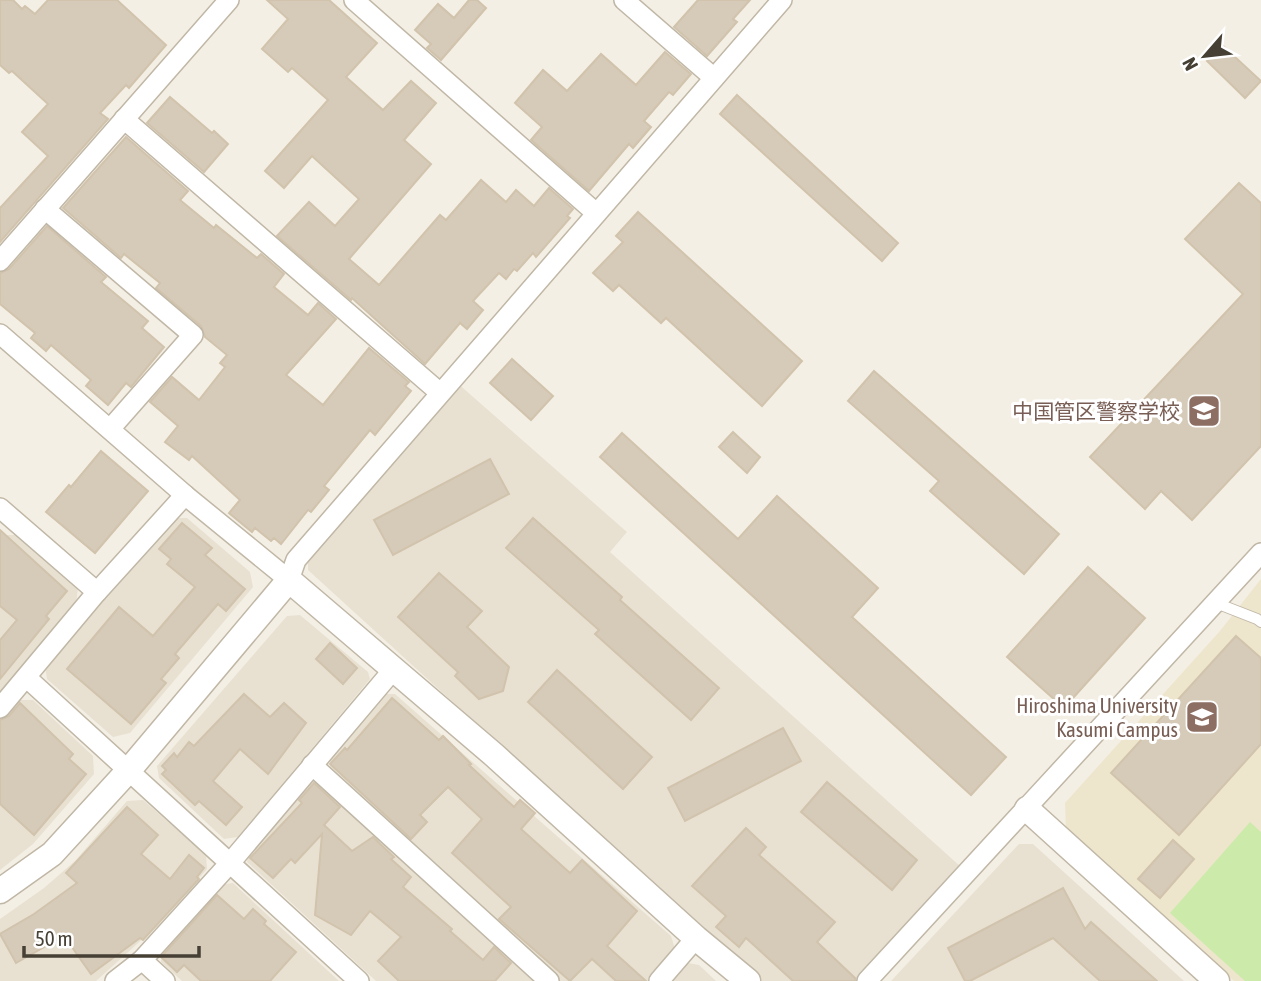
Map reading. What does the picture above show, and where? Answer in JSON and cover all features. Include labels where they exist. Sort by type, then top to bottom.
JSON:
[{"type":"street","points":[[0,261],[229,0]]},
{"type":"street","points":[[354,0],[596,213]]},
{"type":"street","points":[[624,0],[714,78]]},
{"type":"street","points":[[0,891],[52,854],[129,770],[289,580],[296,560],[439,392],[782,0]]},
{"type":"street","points":[[124,119],[439,392]]},
{"type":"street","points":[[45,209],[194,335],[110,429]]},
{"type":"street","points":[[0,334],[185,495],[494,755],[696,938],[748,981]]},
{"type":"street","points":[[0,708],[97,592],[185,495]]},
{"type":"street","points":[[3,518],[97,592]]},
{"type":"street","points":[[867,981],[1261,553]]},
{"type":"street","points":[[115,981],[142,960],[230,863],[393,670]]},
{"type":"street","points":[[27,678],[359,981]]},
{"type":"street","points":[[313,765],[549,981]]},
{"type":"street","points":[[1027,809],[1217,981]]},
{"type":"street","points":[[659,981],[696,938]]},
{"type":"street","points":[[142,960],[165,981]]},
{"type":"lane","points":[[1216,603],[1257,618],[1261,622]]},
{"type":"shaded area","points":[[455,381],[627,532],[610,552],[960,866],[857,981],[762,981],[740,964],[308,570],[308,555]]},
{"type":"shaded area","points":[[174,518],[187,518],[250,572],[253,587],[130,733],[113,737],[47,679],[45,666]]},
{"type":"shaded area","points":[[6,535],[18,535],[78,588],[76,604],[0,692],[0,542]]},
{"type":"shaded area","name":"Hiroshima University Kasumi Campus","points":[[1261,579],[1261,981],[1234,981],[1066,830],[1065,803],[1220,631]]},
{"type":"shaded area","points":[[300,615],[368,672],[370,679],[238,837],[224,839],[159,778],[157,766],[287,616]]},
{"type":"shaded area","points":[[384,694],[395,694],[671,936],[675,949],[648,981],[559,981],[330,768],[330,757]]},
{"type":"shaded area","points":[[20,700],[33,700],[93,756],[94,774],[33,844],[0,870],[0,722]]},
{"type":"shaded area","points":[[320,781],[539,981],[376,981],[247,862],[249,850],[309,782]]},
{"type":"shaded area","points":[[143,800],[206,855],[207,869],[157,926],[96,981],[0,981],[0,919],[44,888],[75,861],[127,801]]},
{"type":"shaded area","points":[[1019,844],[1033,844],[1184,981],[891,981]]},
{"type":"shaded area","points":[[233,883],[339,981],[182,981],[161,962],[162,949],[219,885]]},
{"type":"shaded area","points":[[688,963],[699,965],[716,981],[672,981]]},
{"type":"green space","points":[[1250,822],[1261,832],[1261,981],[1245,981],[1170,913]]},
{"type":"building","points":[[0,0],[13,0],[22,9],[25,6],[35,14],[48,0],[117,0],[166,45],[129,88],[126,85],[100,113],[108,119],[0,242],[0,208],[48,156],[22,132],[48,104],[12,71],[9,73],[0,65]]},
{"type":"building","points":[[267,0],[329,0],[377,43],[346,77],[383,110],[411,81],[436,103],[404,140],[431,164],[349,259],[379,285],[440,215],[446,220],[481,180],[506,202],[516,190],[534,206],[549,188],[573,209],[567,216],[570,218],[536,257],[533,253],[506,279],[499,273],[473,301],[483,310],[467,329],[460,323],[425,364],[352,298],[351,300],[277,236],[309,202],[335,226],[359,199],[312,156],[284,188],[265,171],[328,100],[292,68],[288,72],[262,49],[288,19]]},
{"type":"building","points":[[469,0],[477,0],[486,8],[441,60],[427,48],[431,44],[415,30],[438,4],[454,18]]},
{"type":"building","points":[[698,0],[750,0],[733,19],[737,22],[707,56],[674,27]]},
{"type":"building","points":[[1222,45],[1261,81],[1245,98],[1207,61]]},
{"type":"building","points":[[665,52],[691,74],[673,95],[669,92],[644,121],[651,127],[633,148],[629,144],[589,191],[531,140],[542,127],[515,103],[543,70],[567,91],[601,54],[636,85]]},
{"type":"building","points":[[737,95],[898,243],[882,261],[720,114]]},
{"type":"building","points":[[170,97],[228,144],[204,172],[147,123]]},
{"type":"building","points":[[126,137],[188,191],[180,200],[214,228],[216,225],[257,258],[261,254],[284,274],[274,287],[308,315],[318,303],[336,319],[286,375],[323,405],[369,348],[409,382],[405,386],[411,391],[375,435],[370,430],[324,486],[329,490],[311,512],[308,510],[281,544],[274,538],[271,541],[255,528],[252,532],[229,513],[240,500],[192,456],[189,460],[165,442],[178,426],[150,402],[172,377],[199,400],[225,367],[220,363],[227,355],[205,337],[201,326],[156,288],[160,283],[124,254],[121,258],[63,208]]},
{"type":"building","points":[[1239,183],[1261,203],[1261,446],[1192,520],[1161,491],[1145,509],[1090,457],[1243,294],[1185,239]]},
{"type":"building","points":[[638,212],[802,361],[762,406],[666,318],[661,323],[619,285],[613,291],[593,273],[623,242],[616,236]]},
{"type":"building","points":[[47,226],[106,277],[101,282],[148,321],[142,328],[164,347],[131,387],[126,383],[108,405],[86,386],[91,380],[51,345],[46,351],[31,338],[35,333],[0,304],[0,273],[9,269]]},
{"type":"building","points":[[512,359],[553,396],[531,420],[490,383]]},
{"type":"building","points":[[874,371],[1059,534],[1024,574],[930,491],[939,481],[848,401]]},
{"type":"building","points":[[733,432],[760,457],[747,473],[719,447]]},
{"type":"building","points":[[622,433],[738,539],[777,496],[878,588],[852,617],[1006,757],[971,795],[600,457]]},
{"type":"building","points":[[101,451],[148,491],[95,553],[46,512]]},
{"type":"building","points":[[490,459],[509,494],[393,555],[374,520]]},
{"type":"building","points":[[533,518],[719,688],[691,720],[595,634],[599,630],[506,548]]},
{"type":"building","points":[[182,523],[212,548],[205,555],[245,589],[226,611],[218,604],[175,654],[179,658],[161,679],[166,683],[131,724],[67,669],[119,607],[153,636],[195,587],[167,564],[171,559],[159,549]]},
{"type":"building","points":[[0,530],[67,591],[46,616],[49,619],[0,679],[0,640],[17,620],[0,606]]},
{"type":"building","points":[[1088,567],[1145,618],[1064,708],[1007,657]]},
{"type":"building","points":[[439,573],[482,611],[467,627],[509,667],[503,691],[479,699],[455,676],[458,672],[398,617]]},
{"type":"building","points":[[1236,636],[1261,658],[1261,744],[1179,835],[1111,773]]},
{"type":"building","points":[[330,643],[357,668],[343,684],[316,659]]},
{"type":"building","points":[[557,670],[652,757],[623,789],[528,702]]},
{"type":"building","points":[[244,694],[270,717],[284,703],[306,723],[268,774],[240,749],[213,781],[242,807],[226,825],[199,801],[195,805],[162,774],[166,770],[162,766],[174,753],[177,757],[189,742],[194,746]]},
{"type":"building","points":[[392,698],[439,740],[443,736],[471,764],[469,765],[514,807],[520,800],[535,813],[521,829],[570,873],[582,860],[637,911],[607,946],[646,981],[616,981],[592,959],[570,981],[499,919],[511,907],[452,853],[482,819],[448,787],[420,815],[427,822],[411,839],[330,764],[345,748],[347,750]]},
{"type":"building","points":[[20,703],[73,754],[69,759],[86,774],[34,835],[0,804],[0,720],[9,716]]},
{"type":"building","points":[[783,728],[801,761],[685,821],[668,788]]},
{"type":"building","points":[[827,782],[917,860],[892,890],[801,812]]},
{"type":"building","points":[[314,783],[340,807],[324,825],[352,851],[373,837],[394,857],[391,859],[411,877],[403,887],[452,929],[450,931],[483,960],[494,947],[511,963],[495,981],[399,981],[378,961],[401,937],[370,911],[351,935],[315,915],[322,834],[295,863],[291,859],[273,878],[250,858],[302,803],[299,800]]},
{"type":"building","points":[[127,807],[158,835],[141,854],[170,879],[189,855],[204,868],[197,877],[199,879],[143,940],[140,938],[91,974],[64,936],[16,963],[0,934],[34,914],[77,883],[66,873]]},
{"type":"building","points":[[746,828],[766,847],[759,855],[835,922],[817,942],[855,981],[793,981],[746,938],[739,947],[716,927],[726,916],[692,886]]},
{"type":"building","points":[[1173,840],[1194,859],[1160,898],[1138,879]]},
{"type":"building","points":[[1063,888],[1085,929],[1091,922],[1157,981],[1100,981],[1053,938],[970,981],[965,981],[948,948]]},
{"type":"building","points":[[217,895],[244,919],[253,909],[266,921],[264,924],[296,952],[270,981],[201,981],[184,965],[177,972],[161,957]]},
{"type":"place","name":"中国管区警察学校","points":[[1204,411]]},
{"type":"place","name":"Hiroshima University Kasumi Campus","points":[[1202,717]]}]
